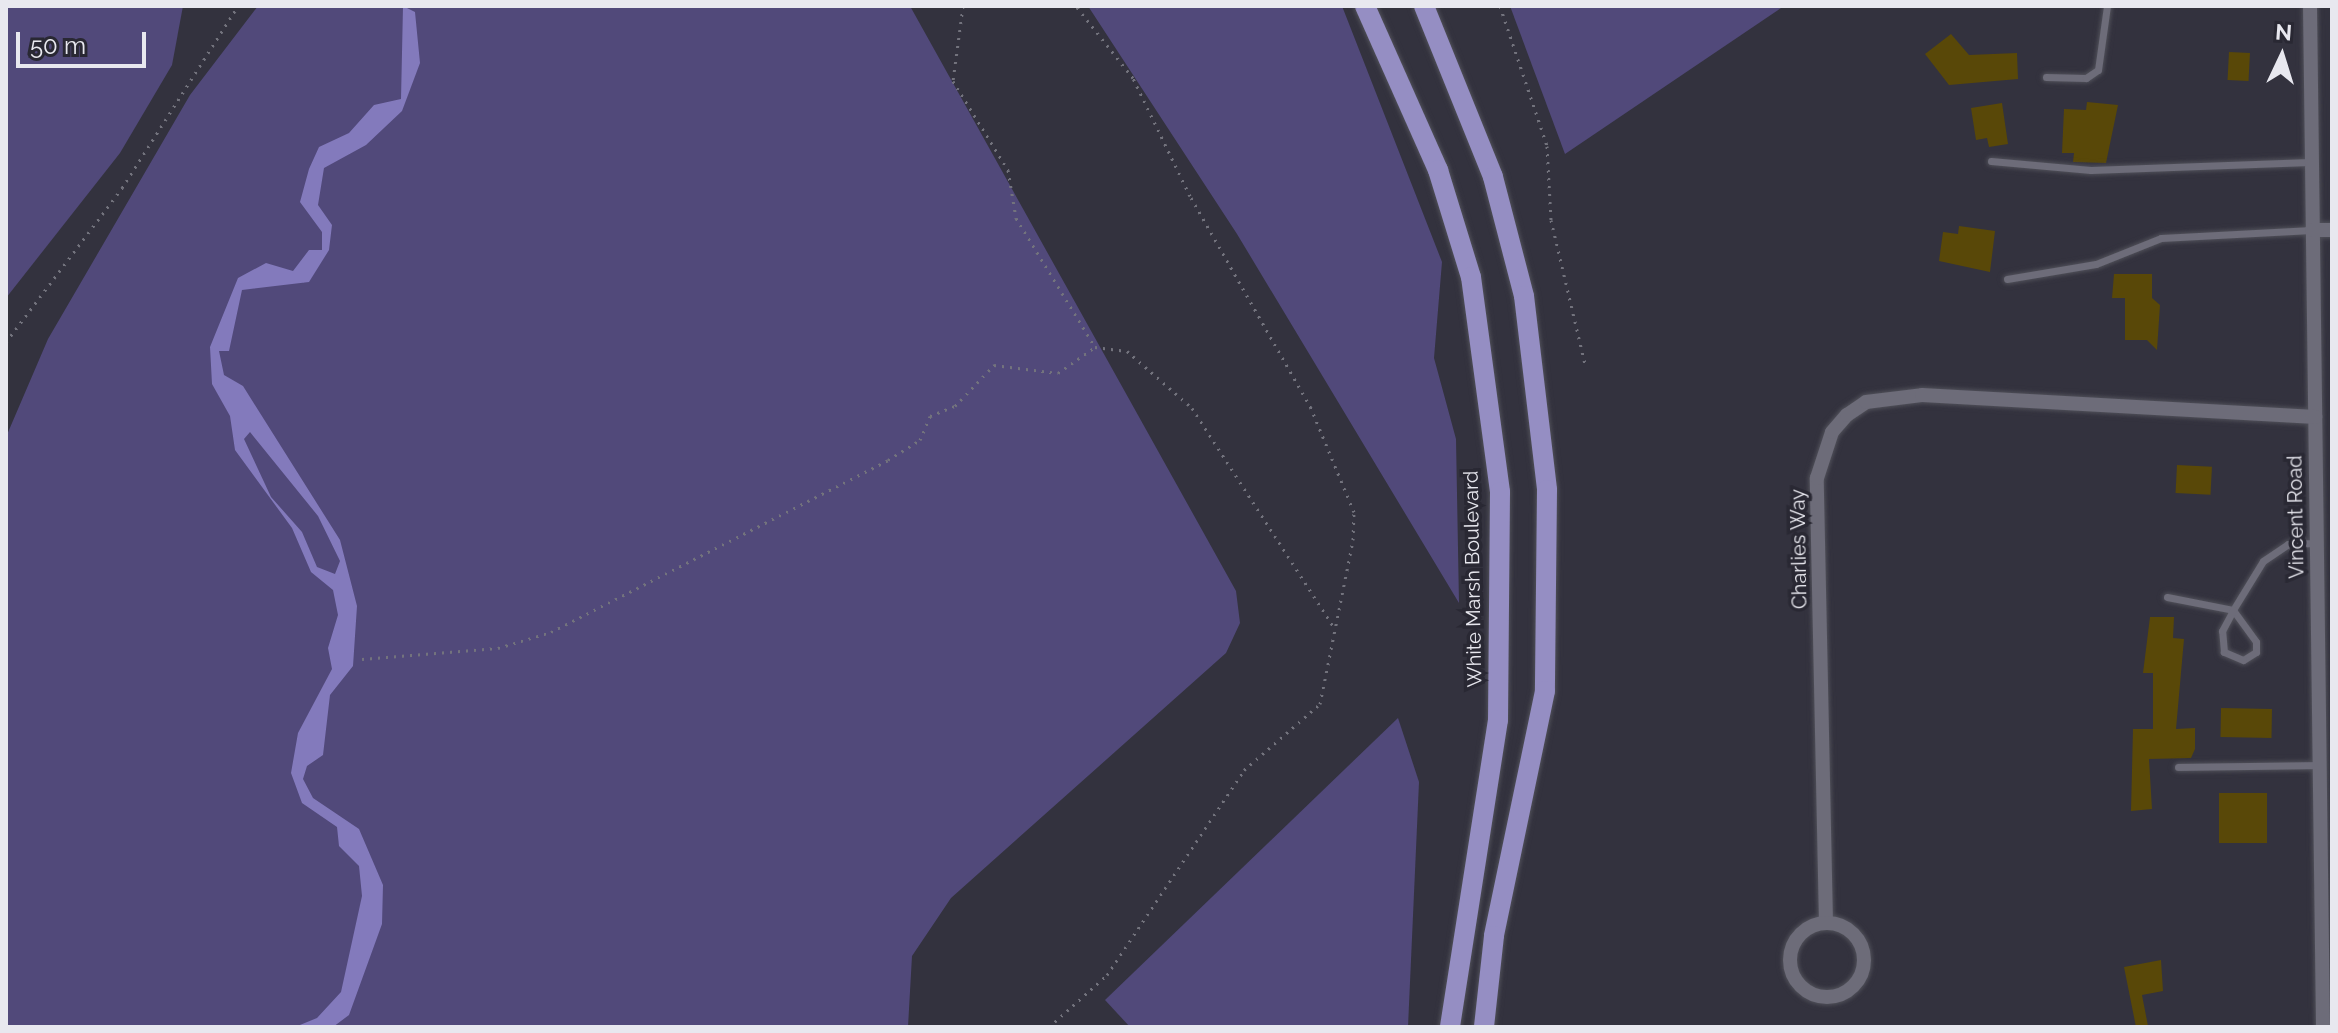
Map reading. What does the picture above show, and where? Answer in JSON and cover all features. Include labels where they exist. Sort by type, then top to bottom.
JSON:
[{"type":"main road","name":"White Marsh Boulevard","points":[[1365,6],[1438,170],[1471,277],[1500,492],[1498,720],[1450,1027]]},
{"type":"main road","points":[[1424,6],[1493,177],[1524,296],[1547,490],[1545,691],[1494,936],[1484,1027]]},
{"type":"street","name":"Vincent Road","points":[[2310,6],[2316,543],[2325,625],[2320,765],[2323,1027]]},
{"type":"street","points":[[2312,230],[2332,230]]},
{"type":"street","name":"Charlies Way","points":[[1826,923],[1817,478],[1832,432],[1847,415],[1866,402],[1922,395],[2315,417]]},
{"type":"street","points":[[1826,923],[1857,938],[1864,960],[1848,990],[1825,997],[1802,988],[1790,953],[1803,932],[1826,923]]},
{"type":"lane","points":[[2046,77],[2086,78],[2098,70],[2107,6]]},
{"type":"lane","points":[[1991,161],[2091,170],[2310,162]]},
{"type":"lane","points":[[2007,279],[2096,264],[2161,238],[2312,230]]},
{"type":"lane","points":[[2167,597],[2233,610],[2256,642],[2256,652],[2243,660],[2224,652],[2221,640],[2233,610],[2263,561],[2288,544],[2316,543]]},
{"type":"lane","points":[[2178,767],[2320,765]]},
{"type":"path","points":[[6,342],[122,188],[238,6]]},
{"type":"path","points":[[963,6],[953,81],[1008,170],[1016,218],[1095,347]]},
{"type":"path","points":[[1049,1027],[1107,975],[1244,770],[1309,721],[1320,704],[1354,512],[1331,448],[1133,78],[1076,6]]},
{"type":"path","points":[[1500,6],[1547,146],[1551,220],[1585,364]]},
{"type":"path","points":[[362,659],[474,651],[551,632],[888,460],[920,440],[930,416],[955,406],[994,365],[1058,373],[1095,347],[1127,351],[1192,408],[1333,626]]},
{"type":"shaded area","points":[[6,6],[183,6],[172,65],[120,153],[6,298]]},
{"type":"shaded area","points":[[258,6],[910,6],[1236,591],[1240,623],[1226,653],[951,898],[912,956],[908,1027],[6,1027],[6,437],[48,339],[190,95]]},
{"type":"shaded area","points":[[403,6],[415,12],[420,63],[402,111],[366,145],[324,168],[318,205],[332,225],[329,250],[309,282],[242,290],[229,351],[219,351],[224,375],[243,386],[340,540],[357,606],[353,666],[330,695],[323,755],[307,766],[303,779],[313,798],[359,829],[383,885],[382,924],[349,1015],[333,1027],[295,1027],[317,1018],[341,992],[362,896],[359,866],[339,846],[337,827],[302,803],[291,773],[298,733],[332,669],[328,648],[338,615],[333,590],[311,572],[292,528],[235,450],[230,416],[212,384],[210,347],[238,278],[266,263],[293,271],[309,250],[322,250],[322,232],[300,202],[319,147],[349,133],[374,105],[401,99]],"holes":[[[250,432],[318,516],[340,561],[335,574],[317,567],[302,532],[271,497],[244,439]]]},
{"type":"shaded area","points":[[1088,6],[1342,6],[1442,262],[1434,358],[1456,439],[1459,603],[1237,234]]},
{"type":"shaded area","points":[[1510,6],[1784,6],[1565,154]]},
{"type":"shaded area","points":[[1398,718],[1419,782],[1408,1027],[1130,1027],[1105,1000]]},
{"type":"building","points":[[1951,34],[1969,55],[2017,53],[2018,79],[1949,85],[1925,54]]},
{"type":"building","points":[[2229,52],[2250,53],[2249,81],[2228,80]]},
{"type":"building","points":[[2087,102],[2118,105],[2106,163],[2073,162],[2074,153],[2062,153],[2064,109],[2086,110]]},
{"type":"building","points":[[2002,103],[2008,144],[1989,147],[1987,138],[1976,140],[1971,108]]},
{"type":"building","points":[[1959,226],[1995,231],[1990,272],[1939,261],[1943,232],[1958,234]]},
{"type":"building","points":[[2114,274],[2152,274],[2152,298],[2160,305],[2157,350],[2147,340],[2125,340],[2125,298],[2112,298]]},
{"type":"building","points":[[2177,465],[2212,467],[2210,495],[2176,493]]},
{"type":"building","points":[[2150,617],[2174,617],[2173,638],[2184,639],[2176,729],[2195,728],[2195,749],[2191,758],[2149,759],[2152,809],[2131,811],[2133,729],[2153,729],[2153,673],[2143,673]]},
{"type":"building","points":[[2221,708],[2272,709],[2271,738],[2220,737]]},
{"type":"building","points":[[2219,793],[2267,793],[2267,843],[2219,843]]},
{"type":"building","points":[[2161,960],[2163,991],[2142,995],[2148,1026],[2136,1027],[2124,967]]}]
